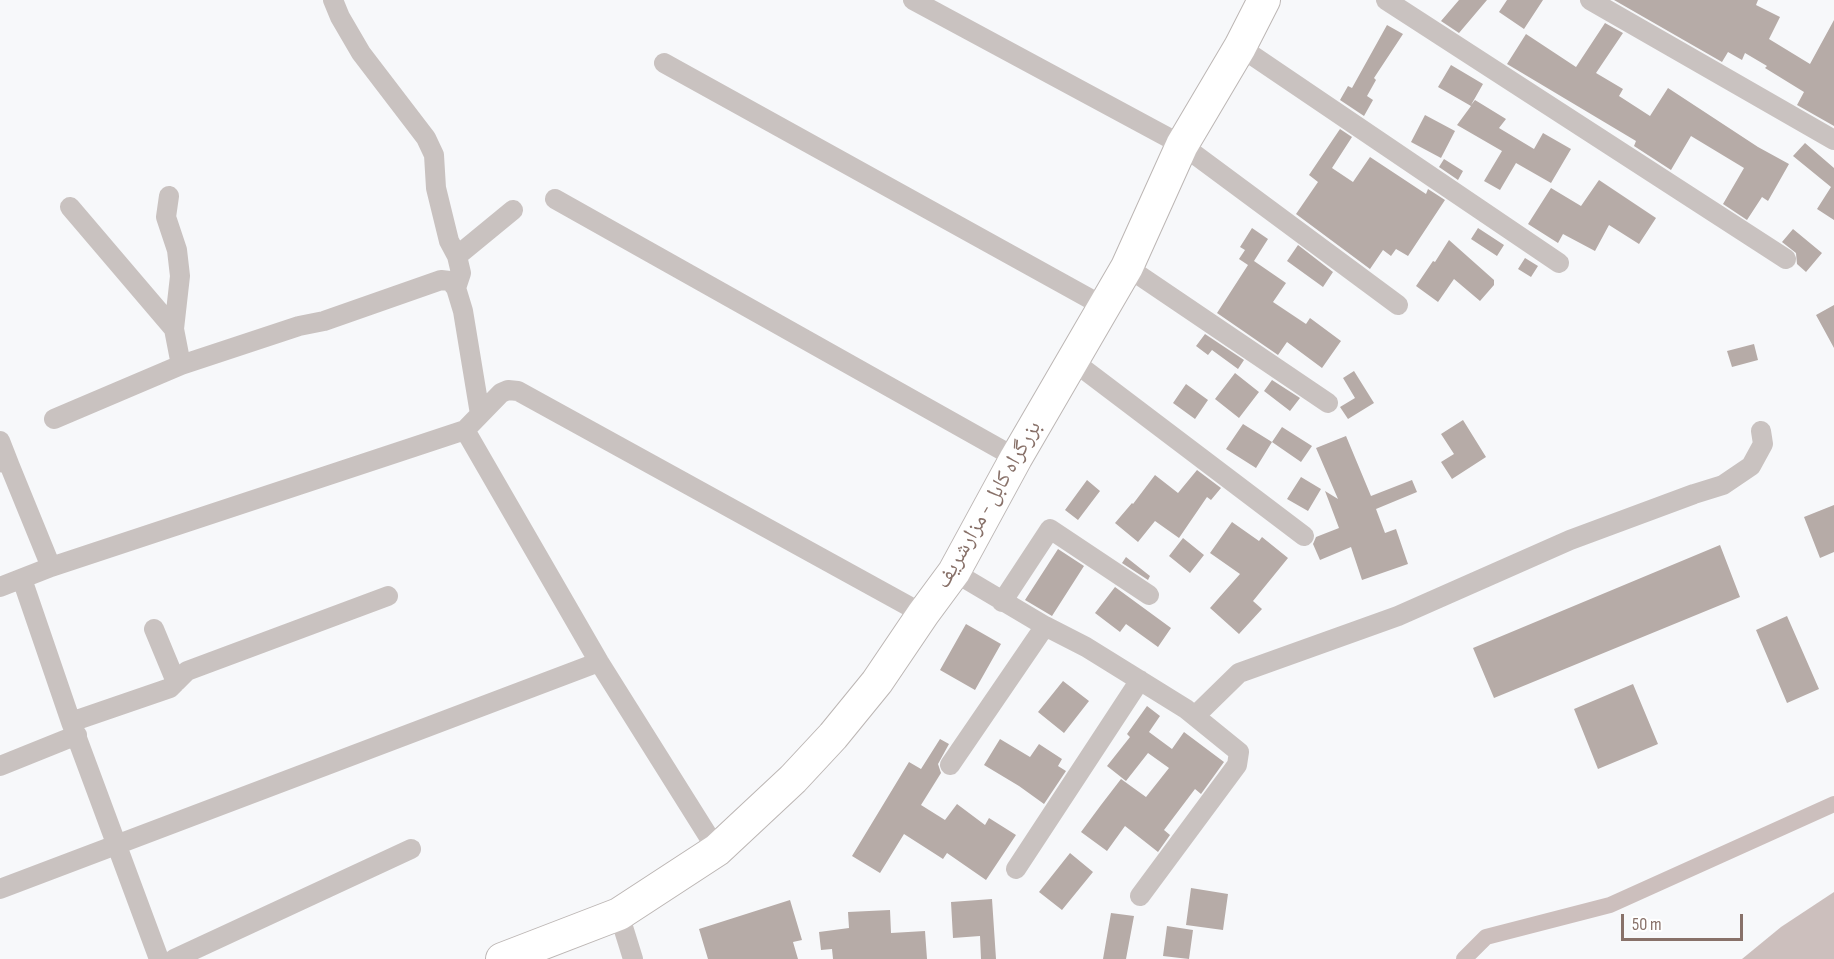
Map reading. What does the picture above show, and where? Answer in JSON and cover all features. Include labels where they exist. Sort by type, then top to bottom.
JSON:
[{"type":"highway","name":"بزرگراه کابل - مزارشریف","points":[[502,959],[619,914],[717,850],[785,787],[833,736],[877,682],[954,572],[1016,458],[1127,267],[1182,145],[1240,47],[1264,0]]},
{"type":"street","points":[[333,0],[361,53],[426,138],[434,155],[436,188],[449,241],[457,256],[460,273],[456,288]]},
{"type":"street","points":[[913,0],[1182,145],[1398,305]]},
{"type":"street","points":[[1386,0],[1786,259]]},
{"type":"street","points":[[1590,0],[1834,140]]},
{"type":"street","points":[[1240,47],[1559,263]]},
{"type":"street","points":[[664,63],[1103,306]]},
{"type":"street","points":[[169,196],[166,217],[177,250],[180,276],[174,328],[181,365]]},
{"type":"street","points":[[555,199],[1016,458]]},
{"type":"street","points":[[70,207],[174,328]]},
{"type":"street","points":[[457,256],[513,210]]},
{"type":"street","points":[[1127,267],[1328,403]]},
{"type":"street","points":[[54,419],[181,365],[299,326],[324,321],[441,280],[450,281],[456,288],[463,311],[480,414]]},
{"type":"street","points":[[1073,362],[1304,536]]},
{"type":"street","points":[[0,587],[51,567],[465,430],[501,393],[508,390],[518,391],[923,614]]},
{"type":"street","points":[[465,430],[599,662],[717,850]]},
{"type":"street","points":[[1195,716],[1239,673],[1398,616],[1570,540],[1723,485],[1751,466],[1763,444],[1761,431]]},
{"type":"street","points":[[0,441],[4,463],[51,567]]},
{"type":"street","points":[[1002,602],[1050,529],[1149,595]]},
{"type":"street","points":[[954,572],[1002,602],[1086,646],[1140,680],[1195,716],[1239,752],[1237,765],[1140,896]]},
{"type":"street","points":[[22,579],[159,959]]},
{"type":"street","points":[[0,766],[74,728],[170,688],[187,671],[388,596]]},
{"type":"street","points":[[950,765],[1045,626]]},
{"type":"street","points":[[154,628],[176,682]]},
{"type":"street","points":[[0,889],[599,662]]},
{"type":"street","points":[[1016,869],[1140,680]]},
{"type":"street","points":[[174,959],[411,849]]},
{"type":"street","points":[[619,914],[633,959]]},
{"type":"shaded area","points":[[1834,892],[1834,959],[1742,959],[1781,927]]},
{"type":"building","points":[[1459,0],[1487,0],[1459,33],[1441,21]]},
{"type":"building","points":[[1507,0],[1543,0],[1524,29],[1499,12]]},
{"type":"building","points":[[1614,0],[1758,0],[1756,5],[1780,17],[1769,39],[1810,64],[1834,20],[1834,126],[1797,105],[1804,92],[1745,53],[1742,60],[1728,52],[1722,62]]},
{"type":"building","points":[[1605,23],[1623,33],[1596,73],[1623,89],[1619,96],[1650,116],[1668,88],[1758,147],[1789,164],[1768,201],[1762,197],[1747,220],[1723,204],[1744,168],[1691,136],[1671,170],[1634,146],[1636,141],[1507,64],[1526,34],[1576,67]]},
{"type":"building","points":[[1387,25],[1403,34],[1374,78],[1376,80],[1367,96],[1373,100],[1364,116],[1340,100],[1348,86],[1352,88]]},
{"type":"building","points":[[1451,65],[1483,84],[1471,105],[1475,100],[1506,119],[1499,128],[1534,149],[1543,133],[1571,149],[1551,183],[1516,163],[1500,190],[1484,181],[1502,151],[1457,125],[1471,106],[1438,87]]},
{"type":"building","points":[[1425,115],[1455,131],[1441,158],[1411,142]]},
{"type":"building","points":[[1340,129],[1352,137],[1332,168],[1353,182],[1370,157],[1426,194],[1428,189],[1445,200],[1408,256],[1396,249],[1391,256],[1383,250],[1370,269],[1296,214],[1318,182],[1309,175]]},
{"type":"building","points":[[1805,143],[1834,168],[1834,220],[1817,209],[1831,187],[1793,156]]},
{"type":"building","points":[[1444,159],[1463,171],[1458,180],[1439,167]]},
{"type":"building","points":[[1599,180],[1656,218],[1639,244],[1609,225],[1595,251],[1563,234],[1558,243],[1528,224],[1551,188],[1581,206]]},
{"type":"building","points":[[1252,228],[1268,239],[1254,261],[1286,283],[1273,302],[1306,324],[1310,318],[1341,341],[1322,368],[1287,342],[1278,355],[1217,313],[1248,265],[1239,259],[1245,250],[1240,247]]},
{"type":"building","points":[[1478,228],[1504,245],[1497,256],[1471,239]]},
{"type":"building","points":[[1793,229],[1822,253],[1806,272],[1797,264],[1796,253],[1782,242]]},
{"type":"building","points":[[1449,240],[1494,280],[1494,285],[1480,301],[1454,279],[1438,302],[1416,286]]},
{"type":"building","points":[[1298,245],[1333,272],[1323,287],[1287,261]]},
{"type":"building","points":[[1525,258],[1538,266],[1531,277],[1518,269]]},
{"type":"building","points":[[1834,305],[1834,348],[1816,315]]},
{"type":"building","points":[[1205,334],[1244,360],[1238,369],[1212,350],[1208,355],[1196,346]]},
{"type":"building","points":[[1754,344],[1758,360],[1732,367],[1727,351]]},
{"type":"building","points":[[1354,371],[1374,403],[1348,419],[1340,407],[1355,398],[1343,378]]},
{"type":"building","points":[[1235,373],[1259,392],[1239,418],[1215,399]]},
{"type":"building","points":[[1272,380],[1300,398],[1290,411],[1264,391]]},
{"type":"building","points":[[1186,384],[1208,400],[1195,419],[1173,403]]},
{"type":"building","points":[[1463,420],[1486,457],[1452,479],[1441,462],[1454,454],[1441,434]]},
{"type":"building","points":[[1243,424],[1272,442],[1256,468],[1226,449]]},
{"type":"building","points":[[1282,427],[1312,446],[1301,462],[1272,442]]},
{"type":"building","points":[[1346,436],[1371,496],[1412,480],[1417,492],[1376,509],[1385,533],[1396,529],[1408,564],[1362,580],[1351,547],[1320,560],[1313,544],[1316,537],[1339,528],[1325,491],[1338,499],[1316,448]]},
{"type":"building","points":[[1197,470],[1221,488],[1211,500],[1207,497],[1179,538],[1155,521],[1138,542],[1115,523],[1155,475],[1178,493]]},
{"type":"building","points":[[1301,477],[1321,489],[1308,511],[1287,499]]},
{"type":"building","points":[[1087,480],[1100,491],[1078,520],[1065,510]]},
{"type":"building","points":[[1834,505],[1834,552],[1820,558],[1804,517]]},
{"type":"building","points":[[1232,522],[1259,541],[1262,537],[1288,558],[1253,601],[1262,609],[1239,634],[1210,608],[1240,574],[1210,553]]},
{"type":"building","points":[[1183,538],[1204,555],[1190,573],[1169,556]]},
{"type":"building","points":[[1720,545],[1740,597],[1494,698],[1473,648]]},
{"type":"building","points":[[1058,549],[1084,566],[1052,616],[1025,600]]},
{"type":"building","points":[[1126,557],[1150,576],[1148,580],[1122,563]]},
{"type":"building","points":[[1115,587],[1171,628],[1158,647],[1126,624],[1120,632],[1095,613]]},
{"type":"building","points":[[1787,616],[1819,689],[1787,703],[1756,630]]},
{"type":"building","points":[[966,624],[1001,644],[975,690],[940,670]]},
{"type":"building","points":[[1063,681],[1089,701],[1064,733],[1038,712]]},
{"type":"building","points":[[1633,684],[1658,744],[1598,769],[1574,709]]},
{"type":"building","points":[[1147,706],[1160,716],[1149,732],[1172,749],[1184,732],[1224,762],[1201,794],[1195,789],[1164,830],[1170,835],[1158,852],[1125,826],[1107,851],[1081,832],[1101,805],[1121,779],[1146,797],[1169,768],[1148,753],[1126,781],[1107,766],[1130,737],[1127,734]]},
{"type":"building","points":[[940,739],[949,744],[938,764],[941,773],[921,805],[945,820],[957,804],[985,825],[989,818],[1016,835],[986,880],[947,853],[943,859],[904,834],[880,873],[852,856],[909,762],[921,769]]},
{"type":"building","points":[[1000,739],[1030,757],[1039,744],[1062,759],[1058,766],[1066,771],[1044,804],[984,765]]},
{"type":"building","points":[[1070,853],[1093,872],[1062,910],[1039,892]]},
{"type":"building","points":[[1191,888],[1228,894],[1223,930],[1186,925]]},
{"type":"building","points":[[992,899],[996,959],[981,959],[980,936],[953,938],[951,902]]},
{"type":"building","points":[[790,900],[802,940],[793,942],[798,959],[708,959],[699,929]]},
{"type":"building","points":[[890,910],[891,933],[925,931],[927,959],[833,959],[832,949],[821,950],[819,932],[849,928],[848,912]]},
{"type":"building","points":[[1111,913],[1134,916],[1126,959],[1103,959]]},
{"type":"building","points":[[1167,926],[1193,930],[1189,959],[1163,956]]},
{"type":"waterway","points":[[1464,959],[1486,937],[1610,905],[1834,804]]}]
